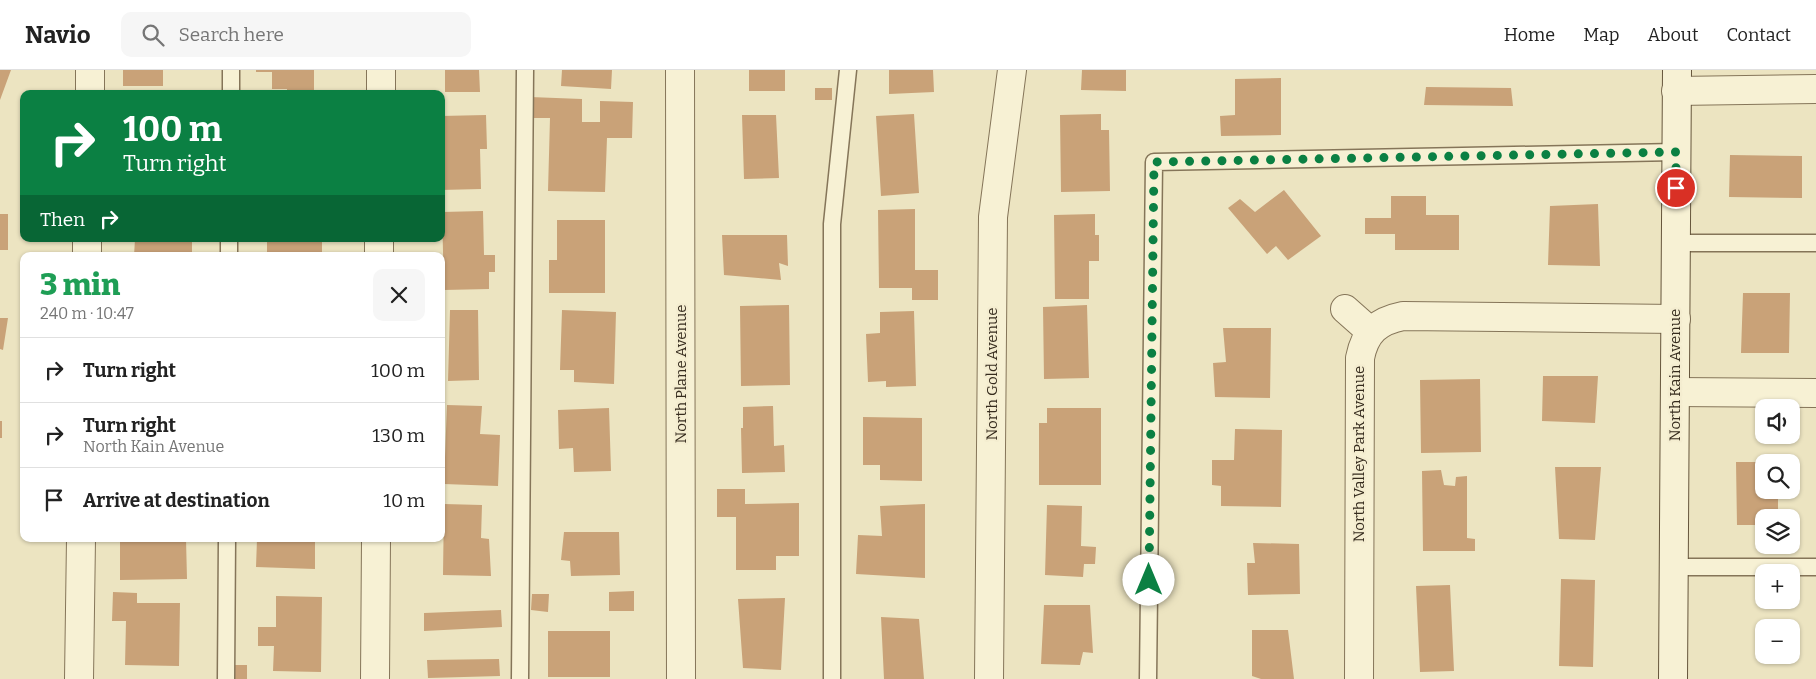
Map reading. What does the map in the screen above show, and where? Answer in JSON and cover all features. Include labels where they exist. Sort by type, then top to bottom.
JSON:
[{"type":"street","points":[[90,70],[90,90]]},
{"type":"street","points":[[381,70],[381,90]]},
{"type":"street","name":"North Plane Avenue","points":[[680,70],[682,679]]},
{"type":"street","name":"North Gold Avenue","points":[[989,679],[993,217],[1012,70]]},
{"type":"street","points":[[1676,80],[1816,89]]},
{"type":"street","name":"North Kain Avenue","points":[[1673,679],[1676,80]]},
{"type":"street","points":[[1345,309],[1371,332],[1378,324],[1388,319],[1403,316],[1676,319]]},
{"type":"street","name":"North Valley Park Avenue","points":[[1359,679],[1360,358],[1362,349],[1371,332]]},
{"type":"street","points":[[1675,392],[1816,393]]},
{"type":"street","points":[[79,679],[81,542]]},
{"type":"street","points":[[375,679],[376,542]]},
{"type":"lane","points":[[231,70],[231,90]]},
{"type":"lane","points":[[520,679],[525,70]]},
{"type":"lane","points":[[832,679],[832,224],[848,70]]},
{"type":"lane","points":[[1148,679],[1154,162],[1676,152]]},
{"type":"lane","points":[[1676,243],[1816,243]]},
{"type":"lane","points":[[226,679],[227,542]]},
{"type":"lane","points":[[1674,567],[1816,566]]},
{"type":"building","points":[[0,70],[11,70],[0,100]]},
{"type":"building","points":[[123,70],[163,70],[163,86],[123,86]]},
{"type":"building","points":[[256,70],[314,70],[314,90],[272,89],[272,72],[256,72]]},
{"type":"building","points":[[445,70],[479,70],[480,92],[445,92]]},
{"type":"building","points":[[562,70],[612,70],[611,89],[561,86]]},
{"type":"building","points":[[749,70],[785,70],[785,91],[749,91]]},
{"type":"building","points":[[889,70],[933,70],[934,92],[889,94]]},
{"type":"building","points":[[1082,70],[1126,70],[1126,91],[1081,90]]},
{"type":"building","points":[[1281,78],[1281,135],[1221,136],[1220,116],[1235,115],[1235,79]]},
{"type":"building","points":[[1426,87],[1511,88],[1513,106],[1424,105]]},
{"type":"building","points":[[815,88],[832,88],[832,100],[815,100]]},
{"type":"building","points":[[530,97],[582,99],[582,122],[600,122],[600,101],[633,102],[632,138],[607,138],[605,192],[548,191],[550,118],[530,118]]},
{"type":"building","points":[[914,114],[919,193],[881,196],[876,116]]},
{"type":"building","points":[[1101,114],[1101,130],[1109,130],[1110,191],[1061,192],[1060,115]]},
{"type":"building","points":[[486,115],[487,149],[480,149],[481,189],[445,190],[445,116]]},
{"type":"building","points":[[742,115],[776,115],[779,178],[744,179]]},
{"type":"building","points":[[1730,155],[1802,156],[1802,198],[1729,197]]},
{"type":"building","points":[[1284,190],[1321,236],[1288,260],[1276,246],[1267,254],[1228,208],[1240,199],[1255,212]]},
{"type":"building","points":[[1391,196],[1426,196],[1426,215],[1459,215],[1459,250],[1395,250],[1395,234],[1365,234],[1365,218],[1391,218]]},
{"type":"building","points":[[1598,204],[1600,266],[1548,265],[1550,206]]},
{"type":"building","points":[[915,209],[915,270],[938,270],[938,300],[912,300],[912,288],[879,288],[878,210]]},
{"type":"building","points":[[483,211],[484,255],[495,255],[495,272],[489,272],[489,289],[445,290],[445,252],[443,252],[443,242],[445,242],[445,212]]},
{"type":"building","points":[[0,214],[8,214],[8,250],[0,250]]},
{"type":"building","points":[[1095,214],[1095,235],[1099,235],[1099,261],[1089,261],[1089,299],[1055,299],[1054,215]]},
{"type":"building","points":[[557,220],[605,220],[605,293],[549,293],[549,260],[557,260]]},
{"type":"building","points":[[722,235],[787,235],[788,266],[779,263],[781,280],[724,275]]},
{"type":"building","points":[[135,242],[192,242],[192,252],[134,252]]},
{"type":"building","points":[[267,242],[322,242],[322,252],[267,252]]},
{"type":"building","points":[[1743,293],[1790,293],[1789,353],[1741,353]]},
{"type":"building","points":[[789,305],[790,385],[741,386],[740,306]]},
{"type":"building","points":[[1087,305],[1089,378],[1044,379],[1043,307]]},
{"type":"building","points":[[450,310],[478,310],[479,380],[448,381]]},
{"type":"building","points":[[562,310],[616,312],[614,384],[574,382],[574,370],[560,370]]},
{"type":"building","points":[[914,311],[916,386],[886,387],[886,381],[868,382],[866,334],[880,333],[880,312]]},
{"type":"building","points":[[0,318],[8,318],[3,350],[0,349]]},
{"type":"building","points":[[1223,328],[1271,328],[1270,398],[1215,397],[1213,363],[1226,362]]},
{"type":"building","points":[[1543,376],[1598,376],[1595,423],[1542,421]]},
{"type":"building","points":[[1480,379],[1481,452],[1421,453],[1420,380]]},
{"type":"building","points":[[447,405],[482,406],[480,434],[500,435],[498,486],[445,484]]},
{"type":"building","points":[[773,406],[774,446],[784,445],[785,472],[742,473],[741,428],[743,428],[743,407]]},
{"type":"building","points":[[609,408],[611,471],[574,472],[573,448],[559,449],[558,410]]},
{"type":"building","points":[[1047,408],[1101,408],[1101,485],[1039,485],[1039,423],[1047,423]]},
{"type":"building","points":[[863,417],[922,418],[922,481],[880,480],[880,465],[863,465]]},
{"type":"building","points":[[0,421],[2,421],[2,438],[0,438]]},
{"type":"building","points":[[1235,429],[1282,430],[1281,507],[1221,506],[1221,486],[1212,485],[1212,460],[1234,460]]},
{"type":"building","points":[[1736,462],[1755,462],[1755,499],[1778,499],[1778,509],[1755,509],[1755,525],[1737,525]]},
{"type":"building","points":[[1555,467],[1601,467],[1595,540],[1559,539]]},
{"type":"building","points":[[1441,470],[1444,485],[1455,486],[1456,477],[1467,476],[1467,538],[1475,539],[1475,551],[1423,551],[1422,471]]},
{"type":"building","points":[[717,489],[745,489],[745,504],[799,503],[799,556],[776,556],[776,570],[736,570],[736,517],[717,517]]},
{"type":"building","points":[[445,504],[482,505],[481,538],[489,539],[491,576],[443,575]]},
{"type":"building","points":[[925,504],[925,578],[856,574],[858,535],[882,536],[880,506]]},
{"type":"building","points":[[1047,505],[1082,506],[1081,546],[1096,547],[1095,564],[1084,564],[1083,577],[1045,575]]},
{"type":"building","points":[[564,532],[619,532],[620,575],[571,576],[570,561],[561,560]]},
{"type":"building","points":[[120,542],[186,542],[187,579],[120,580]]},
{"type":"building","points":[[257,542],[315,542],[315,569],[256,567]]},
{"type":"building","points":[[1253,543],[1299,544],[1300,594],[1248,595],[1247,563],[1255,563]]},
{"type":"building","points":[[1561,579],[1595,580],[1593,667],[1559,666]]},
{"type":"building","points":[[1450,585],[1454,671],[1420,672],[1416,586]]},
{"type":"building","points":[[634,591],[634,611],[609,611],[609,592]]},
{"type":"building","points":[[113,592],[137,593],[137,603],[180,603],[179,666],[125,665],[126,621],[112,621]]},
{"type":"building","points":[[532,594],[549,594],[548,612],[531,610]]},
{"type":"building","points":[[276,596],[322,597],[321,672],[273,671],[274,646],[258,646],[258,627],[276,627]]},
{"type":"building","points":[[785,598],[781,670],[743,668],[738,599]]},
{"type":"building","points":[[1044,605],[1090,605],[1093,653],[1083,652],[1080,665],[1041,664]]},
{"type":"building","points":[[501,610],[502,627],[424,631],[424,613]]},
{"type":"building","points":[[881,617],[919,619],[924,679],[884,679]]},
{"type":"building","points":[[1252,630],[1288,630],[1294,679],[1261,679],[1252,676]]},
{"type":"building","points":[[548,631],[610,631],[610,677],[548,677]]},
{"type":"building","points":[[499,659],[500,676],[428,678],[427,660]]},
{"type":"building","points":[[235,665],[247,665],[247,679],[234,679]]},
{"type":"route","points":[[1149,580],[1154,162],[1676,152],[1676,188]]}]
